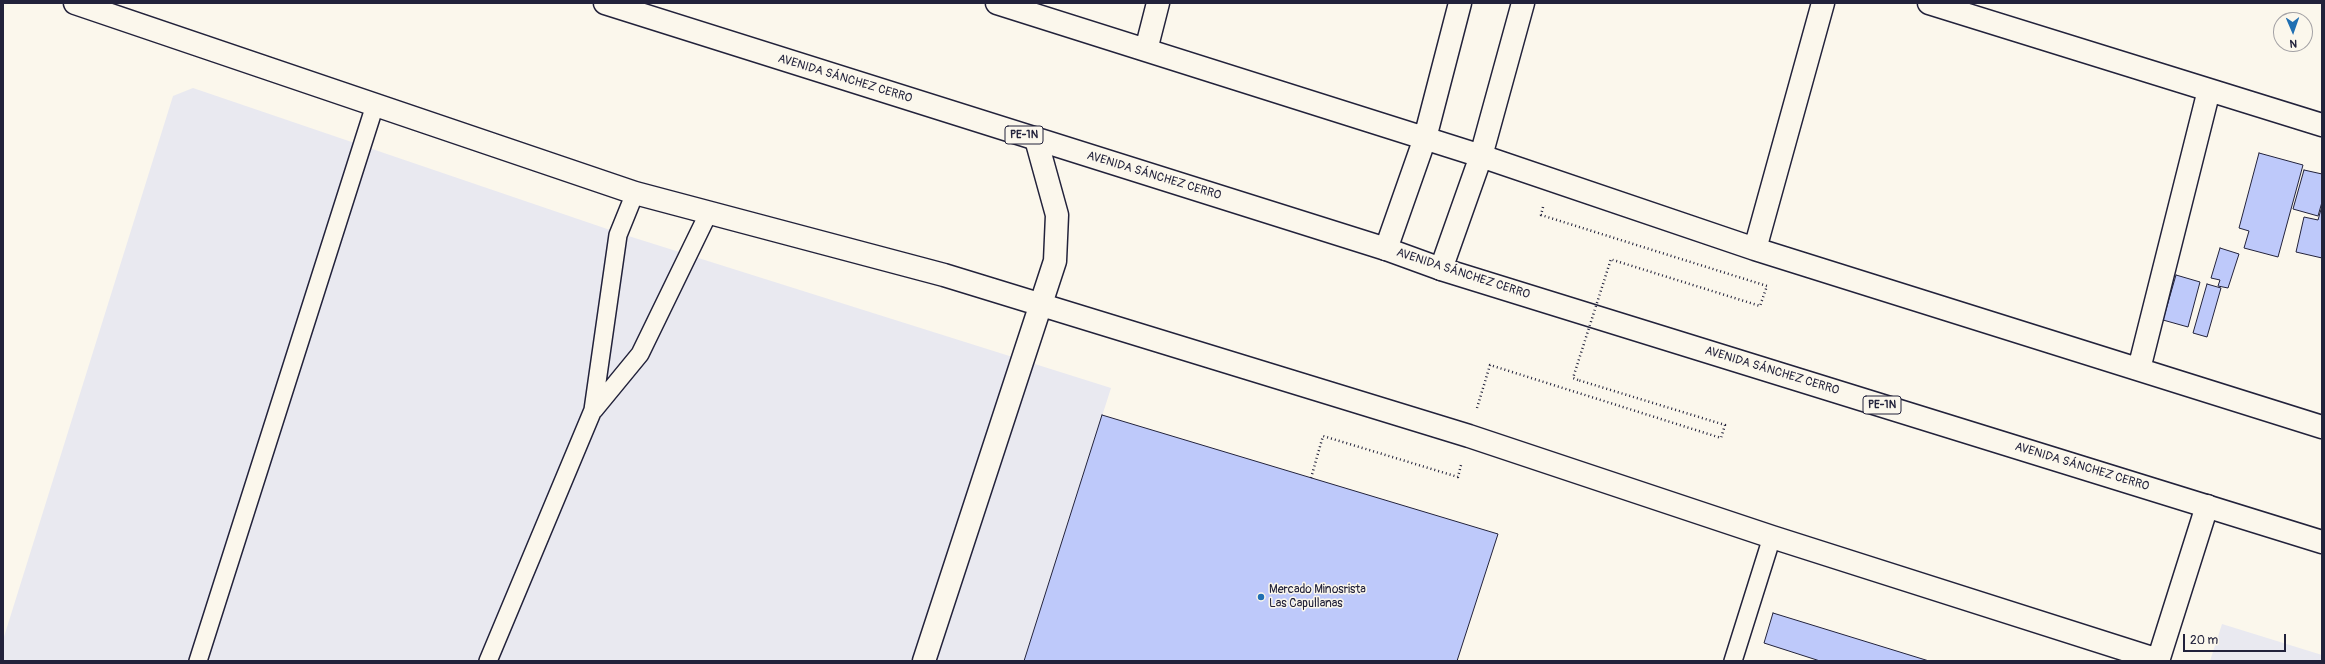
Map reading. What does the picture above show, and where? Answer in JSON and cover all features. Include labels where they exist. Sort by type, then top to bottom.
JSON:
[{"type":"main road","points":[[75,3],[635,192],[944,275],[1469,436],[1772,537],[2158,660],[2207,506]]},
{"type":"main road","name":"AVENIDA SÁNCHEZ CERRO","points":[[605,3],[1386,248],[1441,269],[2322,542]]},
{"type":"main road","points":[[996,3],[1481,156],[1755,249],[2322,427]]},
{"type":"main road","points":[[1146,50],[1158,3]]},
{"type":"main road","points":[[1386,248],[1425,138],[1460,3]]},
{"type":"main road","points":[[1441,269],[1481,156],[1523,3]]},
{"type":"main road","points":[[1755,249],[1823,3]]},
{"type":"main road","points":[[1929,3],[2322,124]]},
{"type":"main road","points":[[2139,369],[2209,90]]},
{"type":"main road","points":[[924,661],[999,427],[1055,261],[1057,215],[1036,139]]},
{"type":"lane","points":[[198,661],[375,105]]},
{"type":"lane","points":[[488,661],[594,410],[618,235],[635,192]]},
{"type":"lane","points":[[594,410],[640,354],[709,212]]},
{"type":"lane","points":[[1732,661],[1772,537]]},
{"type":"path","points":[[1490,365],[1721,438],[1725,425],[1573,378],[1611,260],[1760,306],[1767,286],[1541,215]]},
{"type":"shaded area","points":[[193,88],[619,233],[1111,388],[1024,661],[3,661],[3,640],[173,96]]},
{"type":"shaded area","points":[[2222,624],[2322,655],[2322,661],[2210,661]]},
{"type":"building","points":[[2259,153],[2303,165],[2278,257],[2244,248],[2249,231],[2239,228]]},
{"type":"building","points":[[2304,170],[2322,174],[2322,202],[2318,216],[2293,209]]},
{"type":"building","points":[[2322,206],[2322,258],[2296,252],[2304,217],[2318,220]]},
{"type":"building","points":[[2220,248],[2239,254],[2228,288],[2218,286],[2220,280],[2211,278]]},
{"type":"building","points":[[2176,275],[2200,282],[2188,327],[2163,320]]},
{"type":"building","points":[[2207,284],[2221,288],[2207,337],[2193,333]]},
{"type":"building","name":"Mercado Minosrista Las Capullanas","points":[[1102,415],[1498,534],[1457,661],[1024,661]]},
{"type":"building","points":[[1773,613],[1929,661],[1820,661],[1764,643]]},
{"type":"place","name":"Mercado Minosrista Las Capullanas","points":[[1261,597]]}]
